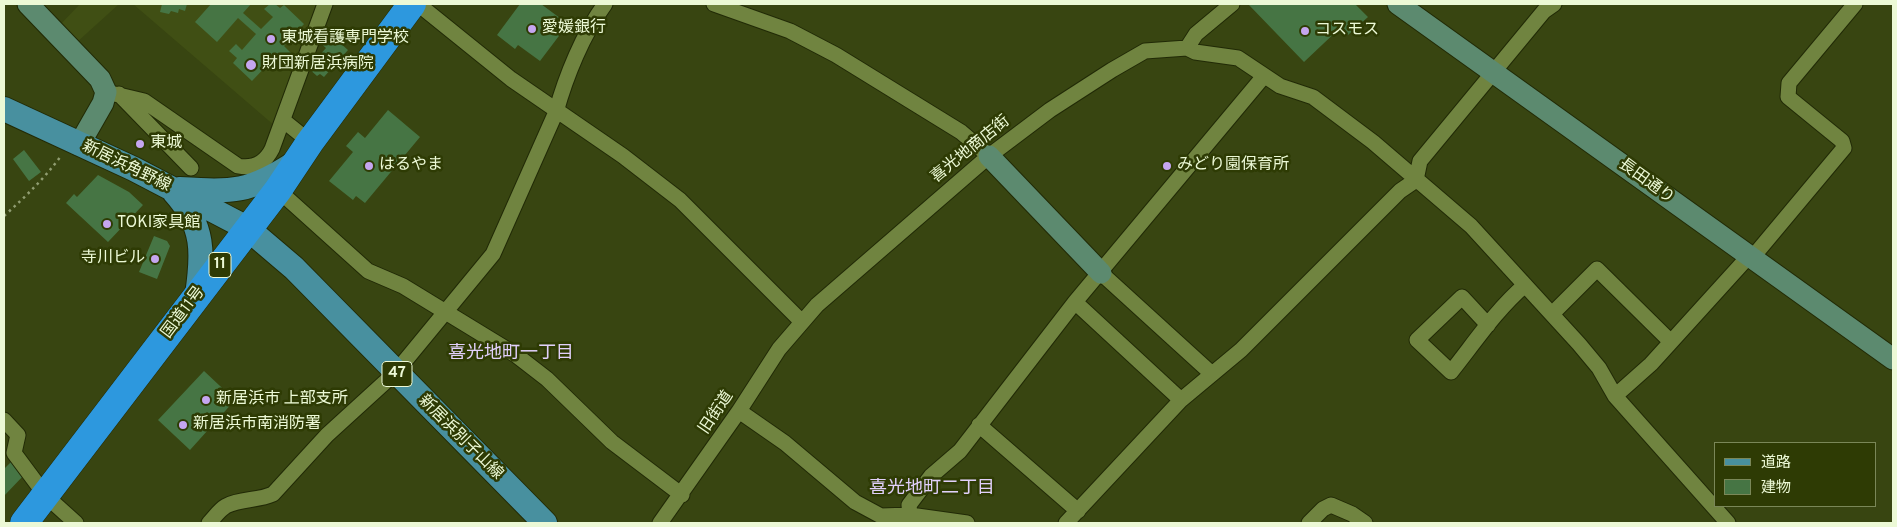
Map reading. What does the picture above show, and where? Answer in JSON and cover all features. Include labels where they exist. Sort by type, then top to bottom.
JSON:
[{"type":"highway","name":"国道11号","points":[[24,523],[247,228],[278,190],[304,151],[412,4]]},
{"type":"main road","name":"新居浜角野線","points":[[4,109],[170,188],[247,228]]},
{"type":"main road","points":[[170,188],[226,192],[243,190],[277,175],[304,151]]},
{"type":"main road","points":[[170,188],[184,204],[199,235],[202,260],[197,295]]},
{"type":"main road","name":"新居浜別子山線","points":[[247,228],[294,268],[395,373],[545,523]]},
{"type":"street","points":[[28,4],[112,92],[192,168]]},
{"type":"street","points":[[112,92],[144,101],[238,166],[246,168],[261,163],[267,159],[284,120],[295,83],[325,4]]},
{"type":"street","points":[[418,4],[504,74],[556,112],[623,156],[680,200],[801,321]]},
{"type":"street","points":[[208,523],[224,507],[238,501],[265,498],[273,494],[327,435],[395,373],[446,314],[493,254],[556,112],[561,95],[585,39],[605,4]]},
{"type":"street","points":[[714,4],[731,7],[790,31],[836,55],[961,132],[989,156],[1101,273],[1212,374]]},
{"type":"street","points":[[1187,48],[1196,34],[1232,4]]},
{"type":"street","name":"長田通り","points":[[1398,4],[1893,359]]},
{"type":"street","points":[[1066,523],[1181,400],[1241,350],[1400,191],[1416,180],[1420,161],[1544,11],[1554,4]]},
{"type":"street","points":[[1615,396],[1651,364],[1750,257],[1844,148],[1842,141],[1788,97],[1789,83],[1855,4]]},
{"type":"street","name":"喜光地商店街","points":[[801,321],[887,242],[989,156],[1050,110],[1112,70],[1145,51],[1187,48],[1195,52],[1238,58],[1280,86],[1313,97],[1373,142],[1471,226],[1599,368],[1615,396],[1728,523]]},
{"type":"street","points":[[910,515],[909,506],[931,476],[960,451],[1075,302],[1264,76]]},
{"type":"street","points":[[75,143],[112,92]]},
{"type":"street","points":[[284,120],[304,151]]},
{"type":"street","points":[[278,190],[368,271],[403,286],[516,355],[547,379],[612,442],[682,495]]},
{"type":"street","points":[[1552,314],[1597,269],[1670,342]]},
{"type":"street","points":[[1488,325],[1462,297],[1416,340],[1451,372],[1488,325],[1503,304],[1525,285]]},
{"type":"street","points":[[1075,302],[1181,400]]},
{"type":"street","name":"旧街道","points":[[660,523],[682,495],[779,349],[801,321]]},
{"type":"street","points":[[739,411],[785,443],[855,502],[881,516],[910,515],[967,523]]},
{"type":"street","points":[[4,420],[18,435],[9,456],[46,496],[76,523]]},
{"type":"street","points":[[979,425],[1078,511]]},
{"type":"street","points":[[1309,523],[1323,509],[1331,505],[1352,514],[1365,523]]},
{"type":"path","points":[[4,216],[41,183],[75,143]]},
{"type":"shaded area","points":[[80,4],[119,4],[76,43],[59,26]]},
{"type":"shaded area","name":"財団新居浜病院","points":[[133,4],[321,4],[275,126]]},
{"type":"building","points":[[162,4],[187,4],[185,11],[179,9],[178,13],[171,11],[169,14],[160,12]]},
{"type":"building","name":"東城看護専門学校","points":[[211,4],[251,4],[243,13],[261,29],[273,17],[264,9],[270,4],[275,4],[280,8],[284,5],[304,24],[284,46],[293,55],[281,68],[272,60],[252,81],[233,63],[237,58],[229,51],[236,44],[242,50],[256,34],[238,18],[217,42],[195,22]]},
{"type":"building","name":"愛媛銀行","points":[[520,4],[541,4],[568,24],[540,61],[518,45],[515,49],[497,35]]},
{"type":"building","name":"コスモス","points":[[1248,4],[1355,4],[1368,17],[1348,35],[1341,27],[1304,62]]},
{"type":"building","points":[[324,29],[348,50],[324,77],[320,74],[317,76],[308,68],[326,48],[318,41]]},
{"type":"building","name":"はるやま","points":[[388,110],[420,137],[365,203],[356,196],[353,200],[329,181],[353,152],[346,146],[358,132],[365,138]]},
{"type":"building","points":[[24,150],[41,172],[29,181],[13,159]]},
{"type":"building","name":"TOKI家具館","points":[[98,175],[129,192],[143,205],[108,242],[66,203],[74,194],[77,197]]},
{"type":"building","name":"寺川ビル","points":[[154,236],[167,241],[170,246],[157,279],[139,272]]},
{"type":"building","points":[[204,371],[235,400],[190,450],[158,420]]},
{"type":"building","points":[[12,461],[24,475],[4,496],[4,469]]},
{"type":"place","name":"愛媛銀行","points":[[532,29]]},
{"type":"place","name":"コスモス","points":[[1305,31]]},
{"type":"place","name":"東城看護専門学校","points":[[271,39]]},
{"type":"place","name":"財団新居浜病院","points":[[251,65]]},
{"type":"place","name":"東城","points":[[140,144]]},
{"type":"place","name":"はるやま","points":[[369,166]]},
{"type":"place","name":"みどり園保育所","points":[[1167,166]]},
{"type":"place","name":"TOKI家具館","points":[[107,224]]},
{"type":"place","name":"寺川ビル","points":[[155,259]]},
{"type":"place","name":"新居浜市 上部支所","points":[[206,400]]},
{"type":"place","name":"新居浜市南消防署","points":[[183,425]]},
{"type":"district","name":"喜光地町一丁目","points":[[511,354]]},
{"type":"district","name":"喜光地町二丁目","points":[[932,489]]}]
